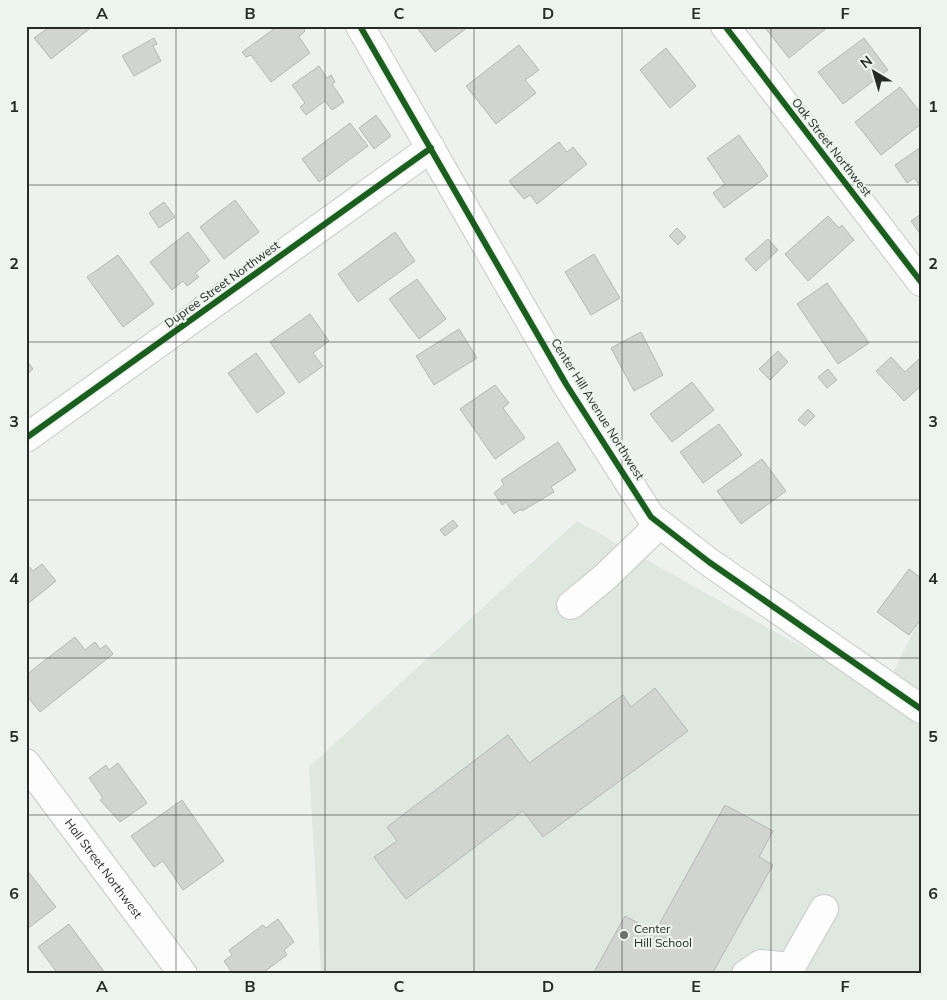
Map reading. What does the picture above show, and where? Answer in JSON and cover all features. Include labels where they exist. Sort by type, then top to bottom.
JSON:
[{"type":"street","name":"Center Hill Avenue Northwest","points":[[360,26],[566,384],[652,517],[709,562],[921,710]]},
{"type":"street","name":"Oak Street Northwest","points":[[725,26],[921,282]]},
{"type":"street","name":"Dupree Street Northwest","points":[[26,438],[431,148]]},
{"type":"street","points":[[571,605],[605,577],[660,524]]},
{"type":"street","name":"Hall Street Northwest","points":[[26,763],[183,974]]},
{"type":"street","points":[[746,974],[762,964],[789,970],[824,909]]},
{"type":"shaded area","points":[[577,521],[883,692],[921,617],[921,974],[321,974],[309,767]]},
{"type":"building","points":[[46,26],[93,26],[51,59],[34,38],[48,28]]},
{"type":"building","points":[[278,26],[302,26],[305,31],[299,37],[310,53],[271,82],[251,55],[246,57],[242,52]]},
{"type":"building","points":[[416,26],[467,26],[468,27],[435,52]]},
{"type":"building","points":[[770,26],[829,26],[789,58],[766,29]]},
{"type":"building","points":[[154,38],[157,44],[153,46],[161,61],[134,76],[122,56]]},
{"type":"building","points":[[864,38],[888,70],[843,104],[818,72]]},
{"type":"building","points":[[519,45],[539,70],[525,80],[536,93],[496,124],[466,86]]},
{"type":"building","points":[[666,48],[696,86],[670,108],[640,70]]},
{"type":"building","points":[[319,66],[327,78],[331,75],[335,82],[332,84],[344,102],[332,110],[325,101],[306,115],[300,107],[305,103],[292,85]]},
{"type":"building","points":[[900,87],[921,113],[921,124],[881,155],[855,122]]},
{"type":"building","points":[[376,115],[391,136],[374,149],[359,128]]},
{"type":"building","points":[[350,123],[368,146],[319,182],[302,159]]},
{"type":"building","points":[[739,135],[768,176],[724,208],[713,193],[725,184],[707,158]]},
{"type":"building","points":[[559,142],[567,152],[573,147],[587,164],[537,204],[530,195],[524,199],[509,181]]},
{"type":"building","points":[[921,147],[921,187],[914,178],[907,183],[895,165]]},
{"type":"building","points":[[235,200],[259,232],[224,259],[200,227]]},
{"type":"building","points":[[164,202],[175,217],[159,228],[149,213]]},
{"type":"building","points":[[921,214],[921,235],[911,221]]},
{"type":"building","points":[[828,216],[839,228],[842,225],[854,240],[808,281],[785,254]]},
{"type":"building","points":[[677,228],[686,237],[678,245],[669,236]]},
{"type":"building","points":[[188,232],[210,261],[195,273],[199,277],[187,286],[183,281],[172,290],[150,262]]},
{"type":"building","points":[[395,232],[415,261],[358,302],[338,274]]},
{"type":"building","points":[[768,239],[778,250],[756,271],[745,259]]},
{"type":"building","points":[[594,254],[620,298],[591,315],[565,272]]},
{"type":"building","points":[[118,255],[154,304],[123,327],[87,277]]},
{"type":"building","points":[[417,279],[446,319],[419,339],[389,299]]},
{"type":"building","points":[[827,283],[869,343],[838,364],[797,304]]},
{"type":"building","points":[[310,314],[329,341],[313,353],[323,366],[299,383],[270,342]]},
{"type":"building","points":[[459,329],[477,358],[434,385],[416,356]]},
{"type":"building","points":[[641,332],[663,375],[634,391],[611,348]]},
{"type":"building","points":[[778,351],[788,362],[770,380],[759,369]]},
{"type":"building","points":[[256,353],[285,393],[257,413],[228,373]]},
{"type":"building","points":[[891,357],[905,372],[921,357],[921,386],[904,401],[876,371]]},
{"type":"building","points":[[26,360],[33,369],[26,375]]},
{"type":"building","points":[[828,369],[837,380],[827,388],[818,377]]},
{"type":"building","points":[[692,382],[714,410],[672,442],[650,414]]},
{"type":"building","points":[[495,385],[509,403],[503,408],[525,438],[495,459],[460,409]]},
{"type":"building","points":[[808,409],[815,416],[805,426],[798,420]]},
{"type":"building","points":[[719,424],[742,455],[703,483],[680,452]]},
{"type":"building","points":[[558,442],[576,470],[551,487],[554,492],[514,514],[506,502],[502,505],[494,493],[504,485],[501,480]]},
{"type":"building","points":[[762,459],[786,491],[741,524],[717,491]]},
{"type":"building","points":[[453,520],[458,526],[445,536],[440,530]]},
{"type":"building","points":[[26,563],[33,571],[42,564],[56,581],[26,605]]},
{"type":"building","points":[[909,569],[921,578],[921,619],[909,635],[877,612]]},
{"type":"building","points":[[75,637],[85,650],[95,642],[100,649],[106,645],[113,654],[40,712],[26,695],[26,675]]},
{"type":"building","points":[[655,688],[688,731],[543,837],[523,811],[406,899],[374,857],[397,841],[387,827],[508,735],[529,763],[623,695],[631,707]]},
{"type":"building","points":[[118,763],[147,803],[120,822],[100,800],[103,798],[89,778],[106,765],[109,770]]},
{"type":"building","points":[[182,800],[224,861],[183,890],[163,861],[154,867],[131,836]]},
{"type":"building","points":[[725,805],[773,831],[759,857],[773,865],[712,974],[593,974],[625,916],[655,932]]},
{"type":"building","points":[[26,869],[56,907],[26,930]]},
{"type":"building","points":[[278,919],[294,942],[284,950],[287,955],[261,974],[233,974],[224,961],[232,955],[229,950],[263,925],[266,928]]},
{"type":"building","points":[[69,924],[106,974],[58,974],[38,947]]},
{"type":"cycle path","points":[[360,26],[566,384],[651,517],[709,562],[921,709]]},
{"type":"cycle path","points":[[725,26],[921,282]]},
{"type":"cycle path","points":[[26,438],[431,148]]},
{"type":"place","name":"Center Hill School","points":[[624,935]]}]
